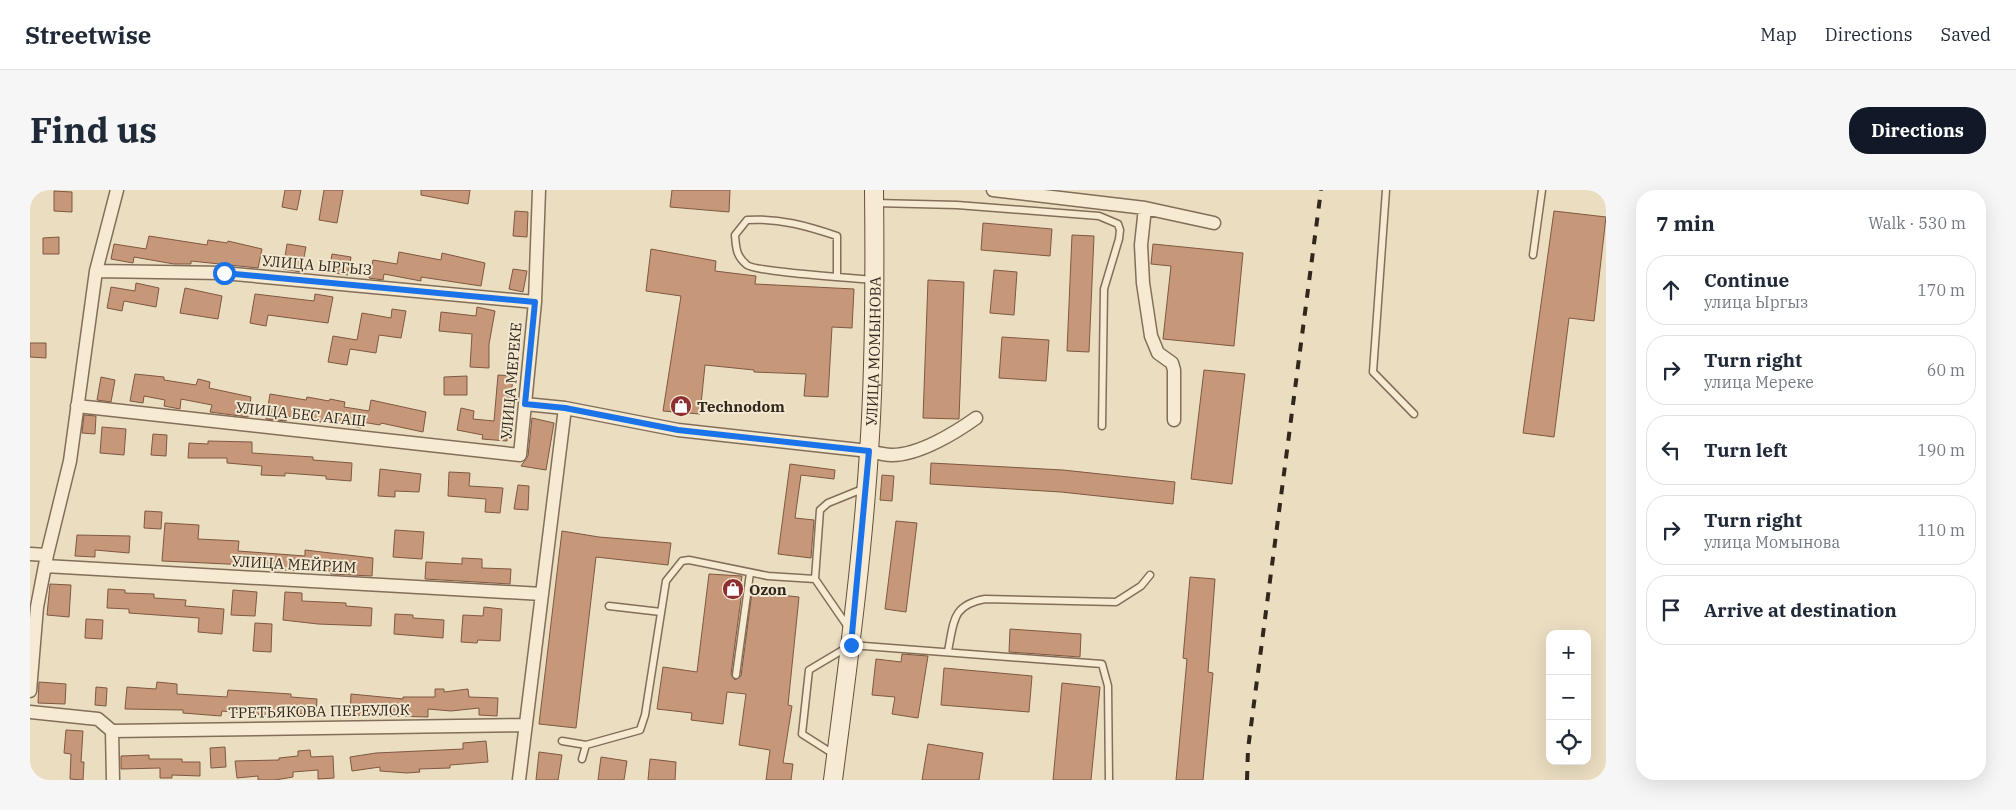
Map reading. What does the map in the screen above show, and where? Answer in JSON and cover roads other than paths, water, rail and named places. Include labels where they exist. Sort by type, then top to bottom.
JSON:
[{"type":"main road","name":"УЛИЦА МОМЫНОВА","points":[[833,780],[852,639],[869,451],[874,280],[874,196]]},
{"type":"street","points":[[30,691],[37,607],[70,461],[96,271],[117,190]]},
{"type":"street","name":"УЛИЦА МЕРЕКЕ","points":[[520,455],[535,302],[539,190]]},
{"type":"street","points":[[993,190],[1145,208],[1214,223]]},
{"type":"street","points":[[1145,208],[1141,244],[1143,282],[1151,336],[1158,353],[1172,363],[1174,370],[1174,420]]},
{"type":"street","name":"УЛИЦА ЫРГЫЗ","points":[[96,271],[224,273],[535,302]]},
{"type":"street","points":[[525,404],[565,408],[678,430],[869,451],[891,456],[908,454],[960,430],[976,418]]},
{"type":"street","name":"УЛИЦА БЕС АГАШ","points":[[77,406],[520,455]]},
{"type":"street","points":[[519,780],[565,408]]},
{"type":"street","name":"УЛИЦА МЕЙРИМ","points":[[30,554],[46,561],[542,594]]},
{"type":"street","points":[[30,712],[98,719],[112,731],[113,780]]},
{"type":"street","name":"ТРЕТЬЯКОВА ПЕРЕУЛОК","points":[[112,731],[526,724]]},
{"type":"lane","points":[[1386,190],[1373,372],[1414,414]]},
{"type":"lane","points":[[1533,255],[1542,190]]},
{"type":"lane","points":[[874,196],[957,205],[1099,216],[1118,224],[1120,230],[1119,239],[1104,289],[1102,426]]},
{"type":"lane","points":[[837,276],[837,236],[791,222],[768,218],[747,220],[735,235],[737,254],[749,267],[874,280]]},
{"type":"lane","points":[[852,639],[815,579],[820,510],[828,503],[866,487]]},
{"type":"lane","points":[[562,741],[586,745],[640,730],[645,715],[666,581],[682,561],[690,560],[768,576],[815,579]]},
{"type":"lane","points":[[736,675],[750,573]]},
{"type":"lane","points":[[948,651],[959,610],[969,602],[985,599],[1116,602],[1140,586],[1150,575]]},
{"type":"lane","points":[[609,606],[661,612]]},
{"type":"lane","points":[[836,756],[802,734],[809,670],[852,639],[948,651],[1102,664],[1108,686],[1109,780]]},
{"type":"lane","points":[[582,759],[586,745]]},
{"type":"railway","points":[[1247,780],[1248,749],[1321,190]]},
{"type":"place","name":"Technodom","points":[[681,406]]},
{"type":"place","name":"Ozon","points":[[733,589]]}]
